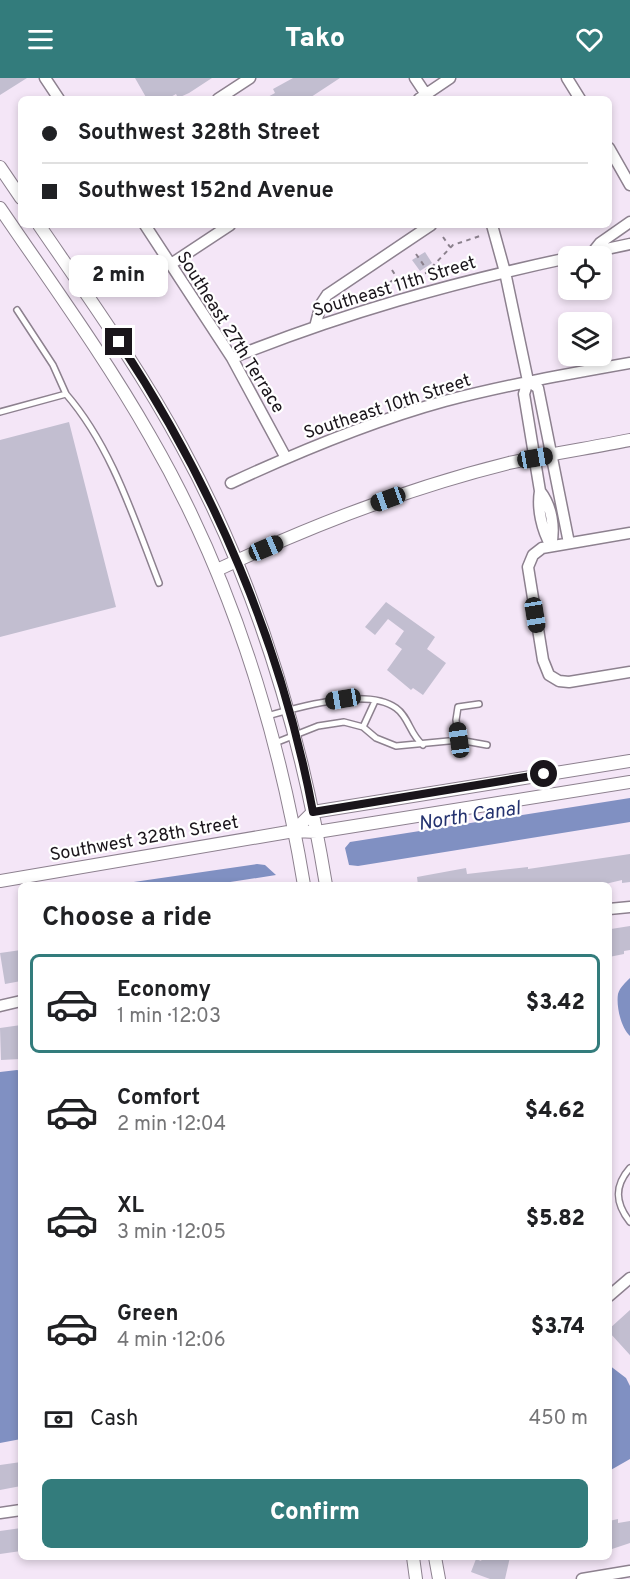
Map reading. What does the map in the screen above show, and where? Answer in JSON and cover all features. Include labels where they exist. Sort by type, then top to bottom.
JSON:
[{"type":"street","points":[[223,96],[250,78]]},
{"type":"street","points":[[415,78],[424,96]]},
{"type":"street","points":[[426,96],[450,78]]},
{"type":"street","points":[[567,78],[578,96]]},
{"type":"street","points":[[47,79],[57,96]]},
{"type":"street","points":[[612,153],[630,185]]},
{"type":"street","points":[[0,167],[18,194]]},
{"type":"street","points":[[0,208],[131,403],[176,483],[217,570],[275,744],[303,882]]},
{"type":"street","points":[[598,246],[630,222]]},
{"type":"street","points":[[41,228],[152,393],[196,473],[236,561],[262,627],[289,710],[313,812],[325,882]]},
{"type":"street","name":"Southeast 27th Terrace","points":[[146,228],[232,358],[286,458]]},
{"type":"street","points":[[171,264],[225,228]]},
{"type":"street","points":[[315,327],[321,304],[327,295],[427,228]]},
{"type":"street","points":[[493,228],[505,272],[528,381],[524,394],[540,491],[538,502],[545,535],[551,546]]},
{"type":"street","points":[[612,248],[630,244]]},
{"type":"street","name":"Southeast 11th Street","points":[[232,358],[423,291],[558,260]]},
{"type":"street","name":"Southeast 10th Street","points":[[231,483],[286,458],[410,412],[528,381],[630,363]]},
{"type":"street","points":[[528,381],[538,388],[569,543]]},
{"type":"street","points":[[527,412],[543,410]]},
{"type":"street","points":[[217,570],[408,492],[535,458],[630,440]]},
{"type":"street","points":[[630,533],[551,546],[535,553],[528,567],[546,671],[554,679],[565,682],[630,672]]},
{"type":"street","points":[[294,831],[313,812],[630,761]]},
{"type":"street","name":"Southwest 328th Street","points":[[0,881],[294,831],[317,832],[630,782]]},
{"type":"street","points":[[612,909],[630,907]]},
{"type":"street","points":[[0,1006],[18,1002]]},
{"type":"street","points":[[612,1293],[626,1281]]},
{"type":"street","points":[[0,1513],[18,1510]]},
{"type":"street","points":[[413,1560],[416,1579]]},
{"type":"street","points":[[436,1560],[439,1579]]},
{"type":"street","points":[[582,1579],[630,1571]]},
{"type":"lane","points":[[16,310],[53,365],[66,394],[81,412],[122,486],[159,583]]},
{"type":"lane","points":[[0,412],[66,394]]},
{"type":"lane","points":[[267,716],[343,699],[375,701],[394,706],[403,714],[414,738],[423,745]]},
{"type":"lane","points":[[363,727],[375,701]]},
{"type":"lane","points":[[459,740],[456,720],[459,707],[479,704]]},
{"type":"lane","points":[[275,744],[318,726],[344,722],[363,727],[376,738],[396,746],[459,740],[487,745]]},
{"type":"lane","points":[[630,1168],[619,1182],[617,1191],[630,1222]]},
{"type":"path","points":[[377,293],[380,287],[397,278],[428,271],[450,247],[483,235]]},
{"type":"path","points":[[442,237],[450,247]]},
{"type":"path","points":[[416,254],[432,278]]},
{"type":"path","points":[[392,270],[397,278]]},
{"type":"water","name":"North Canal","points":[[630,798],[630,822],[358,866],[349,865],[345,848],[350,842]]},
{"type":"water","points":[[257,864],[265,865],[276,875],[230,882],[134,882]]},
{"type":"water","points":[[630,978],[630,1036],[622,1022],[618,994]]},
{"type":"water","points":[[18,1070],[18,1440],[0,1443],[0,1072]]},
{"type":"water","points":[[612,1367],[626,1378],[630,1386],[630,1459],[612,1469]]},
{"type":"building","points":[[0,78],[27,78],[0,95]]},
{"type":"building","points":[[135,78],[212,78],[182,96],[176,94],[145,96]]},
{"type":"building","points":[[293,78],[340,78],[313,96],[270,96],[275,93],[273,89]]},
{"type":"building","points":[[425,252],[432,263],[420,271],[412,260]]},
{"type":"building","points":[[69,422],[116,607],[0,637],[0,440]]},
{"type":"building","points":[[386,602],[435,637],[427,649],[446,663],[423,695],[413,688],[411,690],[387,670],[402,649],[395,644],[404,631],[388,619],[375,635],[365,627]]},
{"type":"building","points":[[630,854],[630,882],[622,883],[622,880],[612,882],[418,882],[417,877],[466,868],[467,874],[528,867],[528,869]]},
{"type":"building","points":[[630,926],[630,950],[624,951],[624,954],[612,956],[612,929]]},
{"type":"building","points":[[18,950],[18,982],[5,984],[0,953]]},
{"type":"building","points":[[18,1025],[18,1059],[1,1060],[0,1028]]},
{"type":"building","points":[[630,1310],[630,1355],[612,1335],[612,1326]]},
{"type":"building","points":[[18,1462],[18,1487],[0,1490],[0,1465]]},
{"type":"building","points":[[618,1519],[618,1523],[630,1521],[630,1543],[612,1549],[612,1520]]},
{"type":"building","points":[[18,1528],[18,1551],[0,1554],[0,1531]]},
{"type":"building","points":[[476,1560],[509,1560],[505,1579],[490,1579],[471,1572]]},
{"type":"route","points":[[119,342],[152,393],[182,446],[234,555],[281,684],[305,772],[313,812],[544,774]]}]
